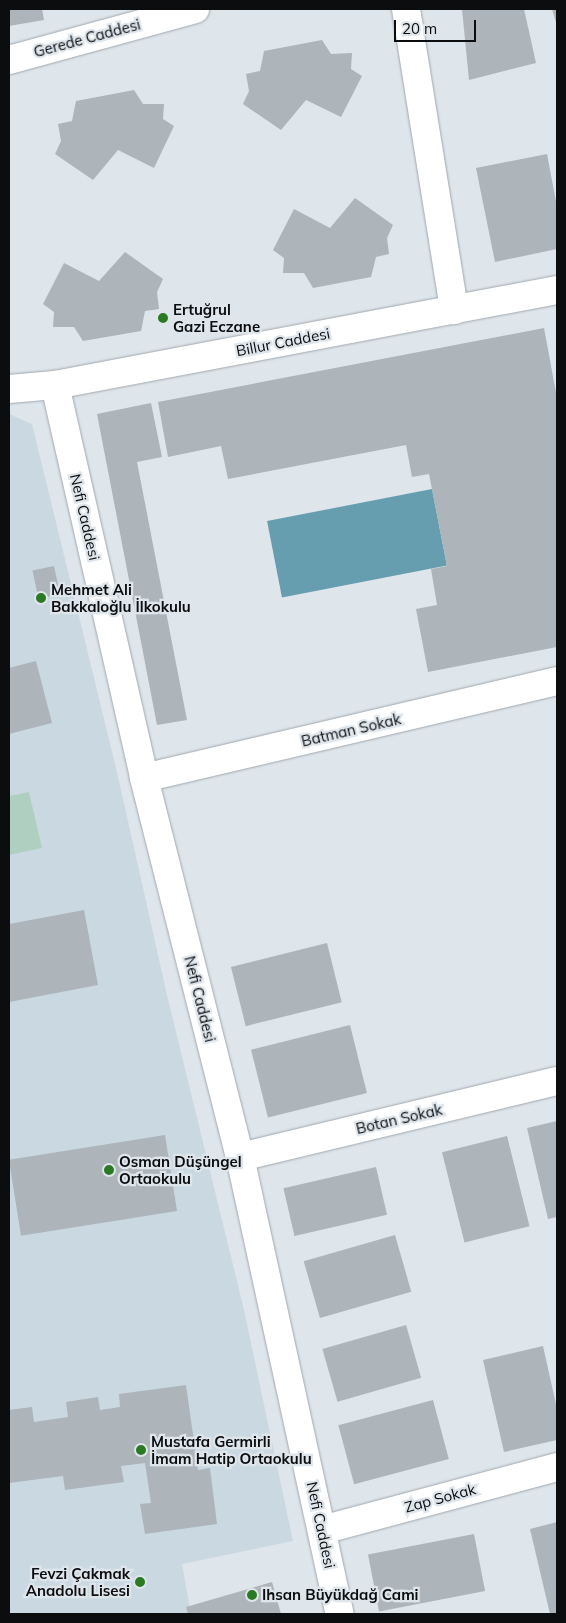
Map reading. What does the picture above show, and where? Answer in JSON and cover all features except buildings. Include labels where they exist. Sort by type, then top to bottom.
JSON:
[{"type":"street","name":"Gerede Caddesi","points":[[9,60],[195,9]]},
{"type":"street","points":[[406,9],[454,310]]},
{"type":"street","name":"Billur Caddesi","points":[[9,389],[55,385],[557,290]]},
{"type":"street","name":"Nefi Caddesi","points":[[55,385],[144,778],[240,1157],[340,1614]]},
{"type":"street","name":"Batman Sokak","points":[[144,778],[557,681]]},
{"type":"street","name":"Botan Sokak","points":[[240,1157],[557,1081]]},
{"type":"street","name":"Zap Sokak","points":[[322,1530],[557,1467]]},
{"type":"shaded area","points":[[9,414],[32,424],[117,772],[167,995],[244,1310],[293,1541],[182,1564],[191,1614],[9,1614]]},
{"type":"green space","points":[[29,792],[42,848],[9,855],[9,796]]},
{"type":"water","points":[[432,489],[447,566],[282,598],[267,521]]},
{"type":"place","name":"Ertuğrul Gazi Eczane","points":[[163,318]]},
{"type":"place","name":"Mehmet Ali Bakkaloğlu İlkokulu","points":[[41,598]]},
{"type":"place","name":"Osman Düşüngel Ortaokulu","points":[[109,1170]]},
{"type":"place","name":"Mustafa Germirli İmam Hatip Ortaokulu","points":[[141,1450]]},
{"type":"place","name":"Fevzi Çakmak Anadolu Lisesi","points":[[140,1582]]},
{"type":"place","name":"Ihsan Büyükdağ Cami","points":[[252,1595]]}]
